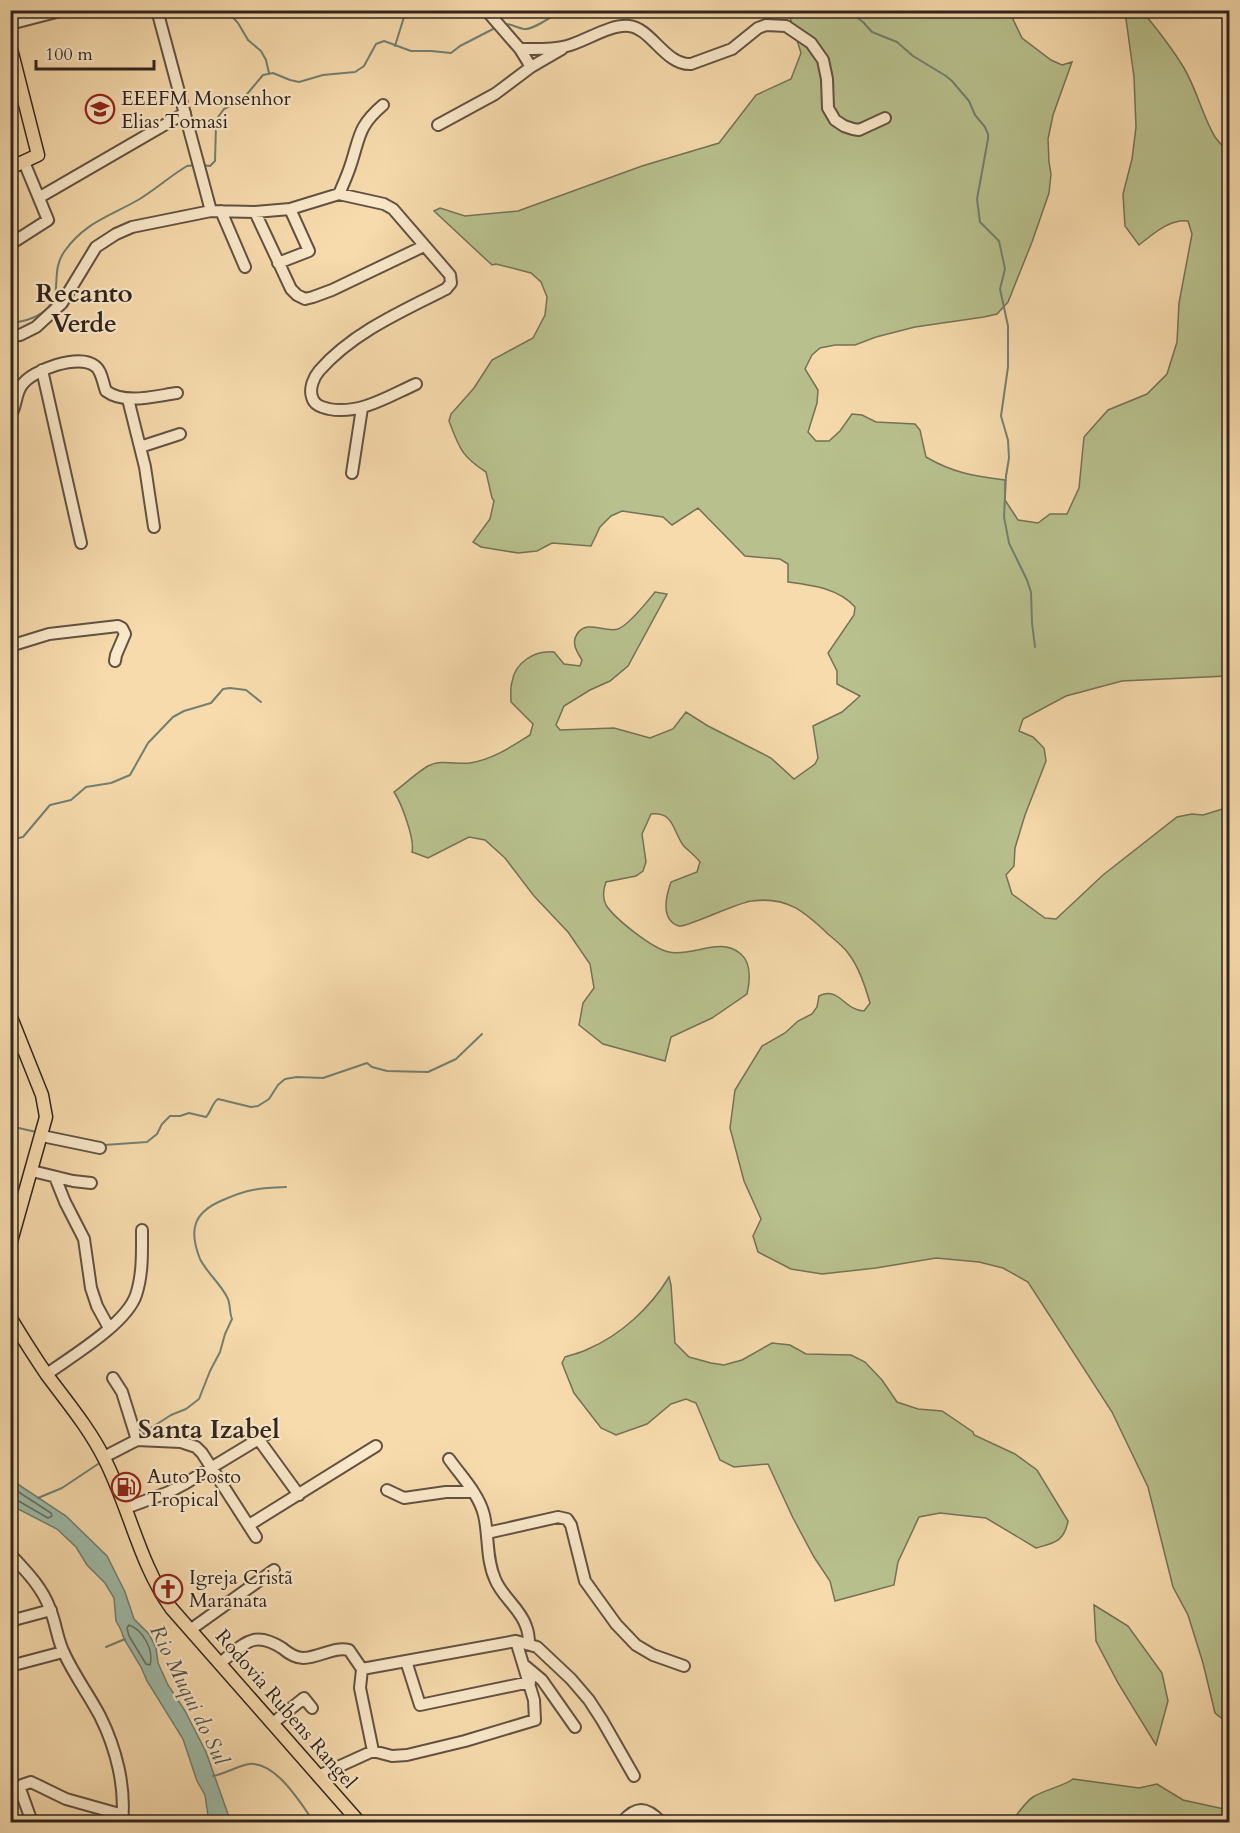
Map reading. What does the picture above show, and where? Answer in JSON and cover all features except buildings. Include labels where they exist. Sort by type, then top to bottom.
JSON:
[{"type":"main road","points":[[10,45],[38,155],[10,168]]},
{"type":"main road","points":[[10,1015],[45,1106],[46,1117],[10,1245]]},
{"type":"main road","name":"Rodovia Rubens Rangel","points":[[10,1317],[104,1457],[152,1577],[162,1596],[359,1822]]},
{"type":"street","points":[[10,24],[64,10]]},
{"type":"street","points":[[157,10],[203,175],[216,211],[245,267]]},
{"type":"street","points":[[486,10],[520,49],[531,67]]},
{"type":"street","points":[[520,49],[558,48],[616,27],[627,26],[638,29],[676,61],[686,65],[732,49],[758,28],[766,25],[786,26],[803,36],[818,51],[826,69],[828,108],[835,120],[844,126],[859,129],[885,118]]},
{"type":"street","points":[[438,125],[495,94],[531,67],[569,45]]},
{"type":"street","points":[[339,194],[363,124],[383,105]]},
{"type":"street","points":[[40,197],[185,113]]},
{"type":"street","points":[[10,241],[12,243],[48,220],[24,162]]},
{"type":"street","points":[[10,336],[20,335],[36,327],[50,315],[62,303],[96,247],[132,227],[216,211],[255,212],[290,209],[339,194],[384,204],[393,209],[452,279],[450,286],[371,328],[349,344],[318,373],[313,382],[311,391],[316,404],[336,411],[362,408],[416,384]]},
{"type":"street","points":[[278,263],[309,251],[290,209]]},
{"type":"street","points":[[255,212],[291,289],[297,296],[305,298],[332,290],[424,246]]},
{"type":"street","points":[[10,416],[14,411],[18,390],[23,383],[42,370],[65,363],[80,361],[89,363],[98,369],[106,391],[115,396],[128,399],[177,393]]},
{"type":"street","points":[[42,370],[81,543]]},
{"type":"street","points":[[128,399],[140,447],[154,527]]},
{"type":"street","points":[[352,473],[362,408]]},
{"type":"street","points":[[140,447],[180,434]]},
{"type":"street","points":[[10,645],[49,634],[118,626],[125,634],[115,661]]},
{"type":"street","points":[[42,1136],[100,1148]]},
{"type":"street","points":[[32,1171],[91,1183]]},
{"type":"street","points":[[55,1177],[84,1239],[91,1288],[97,1306],[109,1328]]},
{"type":"street","points":[[47,1374],[109,1328],[128,1310],[137,1293],[141,1266],[142,1230]]},
{"type":"street","points":[[112,1378],[122,1392],[137,1440]]},
{"type":"street","points":[[126,1508],[170,1492],[263,1437],[299,1495]]},
{"type":"street","points":[[104,1457],[137,1440],[190,1444],[202,1453],[256,1537]]},
{"type":"street","points":[[249,1526],[376,1446]]},
{"type":"street","points":[[449,1460],[480,1503],[494,1578],[500,1591],[524,1619],[529,1644]]},
{"type":"street","points":[[387,1490],[404,1498],[446,1492],[473,1492]]},
{"type":"street","points":[[487,1533],[558,1517],[567,1520],[571,1524],[585,1581],[616,1624],[636,1645],[653,1655],[684,1666]]},
{"type":"street","points":[[10,1554],[43,1593],[51,1610],[65,1656],[100,1716],[115,1755],[121,1781],[122,1819],[75,1802],[42,1786],[31,1782],[25,1783],[20,1789],[21,1796],[32,1822]]},
{"type":"street","points":[[187,1625],[274,1570]]},
{"type":"street","points":[[10,1621],[51,1610]]},
{"type":"street","points":[[220,1663],[251,1640],[260,1639],[302,1658],[339,1649],[350,1650],[362,1669],[360,1688],[373,1751]]},
{"type":"street","points":[[318,1776],[373,1751],[392,1756],[407,1755],[535,1720],[530,1682],[516,1641]]},
{"type":"street","points":[[362,1669],[516,1641],[537,1647],[589,1700],[634,1776]]},
{"type":"street","points":[[10,1666],[65,1656]]},
{"type":"street","points":[[406,1661],[420,1705],[530,1682]]},
{"type":"street","points":[[524,1665],[542,1680],[575,1727]]},
{"type":"street","points":[[273,1724],[304,1698],[312,1708]]},
{"type":"street","points":[[622,1822],[631,1813],[643,1810],[653,1814],[661,1822]]},
{"type":"green space","points":[[788,11],[1009,11],[1022,38],[1051,60],[1062,65],[1072,62],[1053,115],[1048,139],[1051,174],[1049,193],[1008,302],[997,314],[915,327],[855,345],[820,348],[812,355],[805,369],[818,390],[817,403],[808,432],[816,441],[829,441],[840,431],[852,414],[862,415],[876,422],[915,424],[920,430],[926,457],[945,467],[964,473],[1005,480],[1005,500],[1018,520],[1038,523],[1050,514],[1067,514],[1079,488],[1084,437],[1108,410],[1147,394],[1167,374],[1177,342],[1179,303],[1192,234],[1188,221],[1174,222],[1139,245],[1125,226],[1123,194],[1132,159],[1136,127],[1134,77],[1126,19],[1118,11],[1142,11],[1159,32],[1184,68],[1210,129],[1229,156],[1229,678],[1227,676],[1122,681],[1066,696],[1023,719],[1019,731],[1033,737],[1044,748],[1046,761],[1025,815],[1015,848],[1014,866],[1006,875],[1012,894],[1045,918],[1056,919],[1103,875],[1177,817],[1192,814],[1203,815],[1229,807],[1229,1724],[1215,1713],[1188,1615],[1173,1587],[1148,1487],[1112,1412],[1028,1282],[1003,1268],[979,1262],[936,1258],[822,1274],[791,1269],[758,1252],[753,1236],[761,1219],[744,1181],[730,1128],[735,1090],[762,1046],[812,1014],[817,1007],[819,996],[832,994],[851,1007],[864,1011],[870,1003],[864,983],[846,950],[803,913],[785,903],[775,901],[745,902],[684,926],[673,923],[669,919],[666,907],[671,882],[697,872],[700,862],[683,845],[668,819],[659,814],[651,814],[642,834],[646,862],[643,871],[636,876],[606,882],[603,894],[606,905],[635,933],[662,950],[678,953],[724,947],[741,954],[745,958],[749,973],[747,994],[712,1018],[671,1037],[665,1061],[603,1044],[579,1025],[583,1003],[594,988],[590,964],[568,932],[534,896],[505,858],[485,840],[469,837],[428,858],[412,852],[412,839],[407,822],[394,792],[428,766],[486,759],[530,735],[533,724],[511,702],[514,675],[522,663],[533,655],[554,652],[564,664],[580,666],[582,660],[575,647],[575,637],[581,630],[586,627],[613,630],[622,627],[655,592],[667,594],[628,666],[610,681],[564,706],[556,725],[560,730],[614,728],[650,738],[673,729],[686,712],[708,726],[771,758],[794,779],[815,764],[818,758],[813,726],[842,712],[860,696],[837,684],[837,671],[828,653],[854,615],[855,607],[832,592],[815,586],[788,582],[788,564],[780,559],[745,556],[698,508],[672,525],[663,517],[622,511],[611,516],[600,527],[591,546],[552,543],[537,551],[518,553],[481,547],[473,542],[490,519],[494,501],[486,472],[466,456],[455,438],[449,421],[451,414],[474,388],[492,360],[533,338],[545,315],[547,297],[541,282],[531,273],[492,265],[434,211],[440,208],[465,216],[518,211],[642,166],[719,143],[756,95],[791,79],[801,53]]},
{"type":"green space","points":[[669,1277],[675,1343],[689,1357],[724,1365],[742,1360],[772,1343],[790,1345],[806,1354],[851,1355],[865,1362],[882,1380],[897,1402],[918,1409],[942,1411],[974,1435],[1015,1454],[1037,1470],[1068,1521],[1064,1533],[1053,1543],[1036,1548],[986,1518],[940,1513],[919,1517],[898,1562],[894,1585],[835,1601],[830,1581],[793,1518],[768,1464],[734,1467],[720,1460],[696,1403],[686,1399],[671,1404],[647,1424],[616,1435],[601,1428],[574,1393],[562,1363],[565,1357],[583,1352],[623,1328],[644,1309]]},
{"type":"green space","points":[[1094,1605],[1128,1626],[1162,1673],[1168,1701],[1156,1745],[1118,1683],[1096,1641]]},
{"type":"green space","points":[[1073,1779],[1139,1788],[1157,1784],[1183,1800],[1229,1810],[1229,1822],[1011,1822],[1033,1797]]},
{"type":"water","points":[[10,1479],[66,1516],[107,1556],[125,1592],[134,1619],[149,1634],[168,1685],[185,1711],[206,1752],[230,1822],[209,1822],[205,1795],[197,1781],[183,1739],[124,1639],[116,1621],[114,1598],[105,1583],[87,1565],[76,1547],[57,1529],[16,1508],[11,1502]]},
{"type":"waterway","points":[[226,10],[238,23],[248,40],[261,51],[269,73]]},
{"type":"waterway","points":[[505,24],[528,29],[563,10]]},
{"type":"waterway","points":[[847,10],[872,32],[897,42],[913,56],[952,81],[969,101],[988,134],[977,199],[980,222],[999,241],[1005,269],[1000,289],[1008,326],[1008,367],[1001,416],[1008,440],[1009,458],[1004,517],[1009,543],[1031,592],[1035,647]]},
{"type":"waterway","points":[[395,46],[404,17]]},
{"type":"waterway","points":[[202,165],[210,166],[215,161],[218,117],[224,109],[242,100],[263,75],[273,73],[299,82],[323,75],[355,72],[364,66],[376,44],[384,41],[411,51],[451,53],[497,27]]},
{"type":"waterway","points":[[10,323],[34,317],[47,309],[55,296],[57,269],[64,252],[88,227],[138,200],[187,166],[196,165]]},
{"type":"waterway","points":[[10,654],[23,647]]},
{"type":"waterway","points":[[10,840],[23,837],[50,805],[71,800],[86,787],[111,783],[130,775],[148,743],[173,717],[184,711],[211,703],[223,689],[246,690],[261,702]]},
{"type":"waterway","points":[[104,1145],[147,1142],[157,1134],[162,1124],[170,1116],[189,1113],[206,1117],[218,1099],[251,1107],[258,1106],[269,1099],[285,1079],[323,1078],[367,1063],[372,1067],[387,1071],[428,1072],[456,1059],[482,1034]]},
{"type":"waterway","points":[[10,1126],[36,1132]]},
{"type":"waterway","points":[[140,1435],[199,1399],[232,1319],[227,1297],[203,1264],[196,1248],[194,1230],[200,1216],[213,1205],[240,1193],[286,1187]]},
{"type":"waterway","points":[[38,1498],[62,1488],[101,1462]]},
{"type":"waterway","points":[[106,1647],[125,1639]]},
{"type":"waterway","name":"Rio Muqui do Sul","points":[[213,1776],[249,1764],[269,1769],[287,1785],[314,1822]]},
{"type":"place","name":"EEEFM Monsenhor Elias Tomasi","points":[[100,109]]},
{"type":"place","name":"Auto Posto Tropical","points":[[126,1487]]},
{"type":"place","name":"Igreja Cristã Maranata","points":[[168,1589]]},
{"type":"district","name":"Recanto Verde","points":[[84,308]]},
{"type":"district","name":"Santa Izabel","points":[[209,1429]]}]
